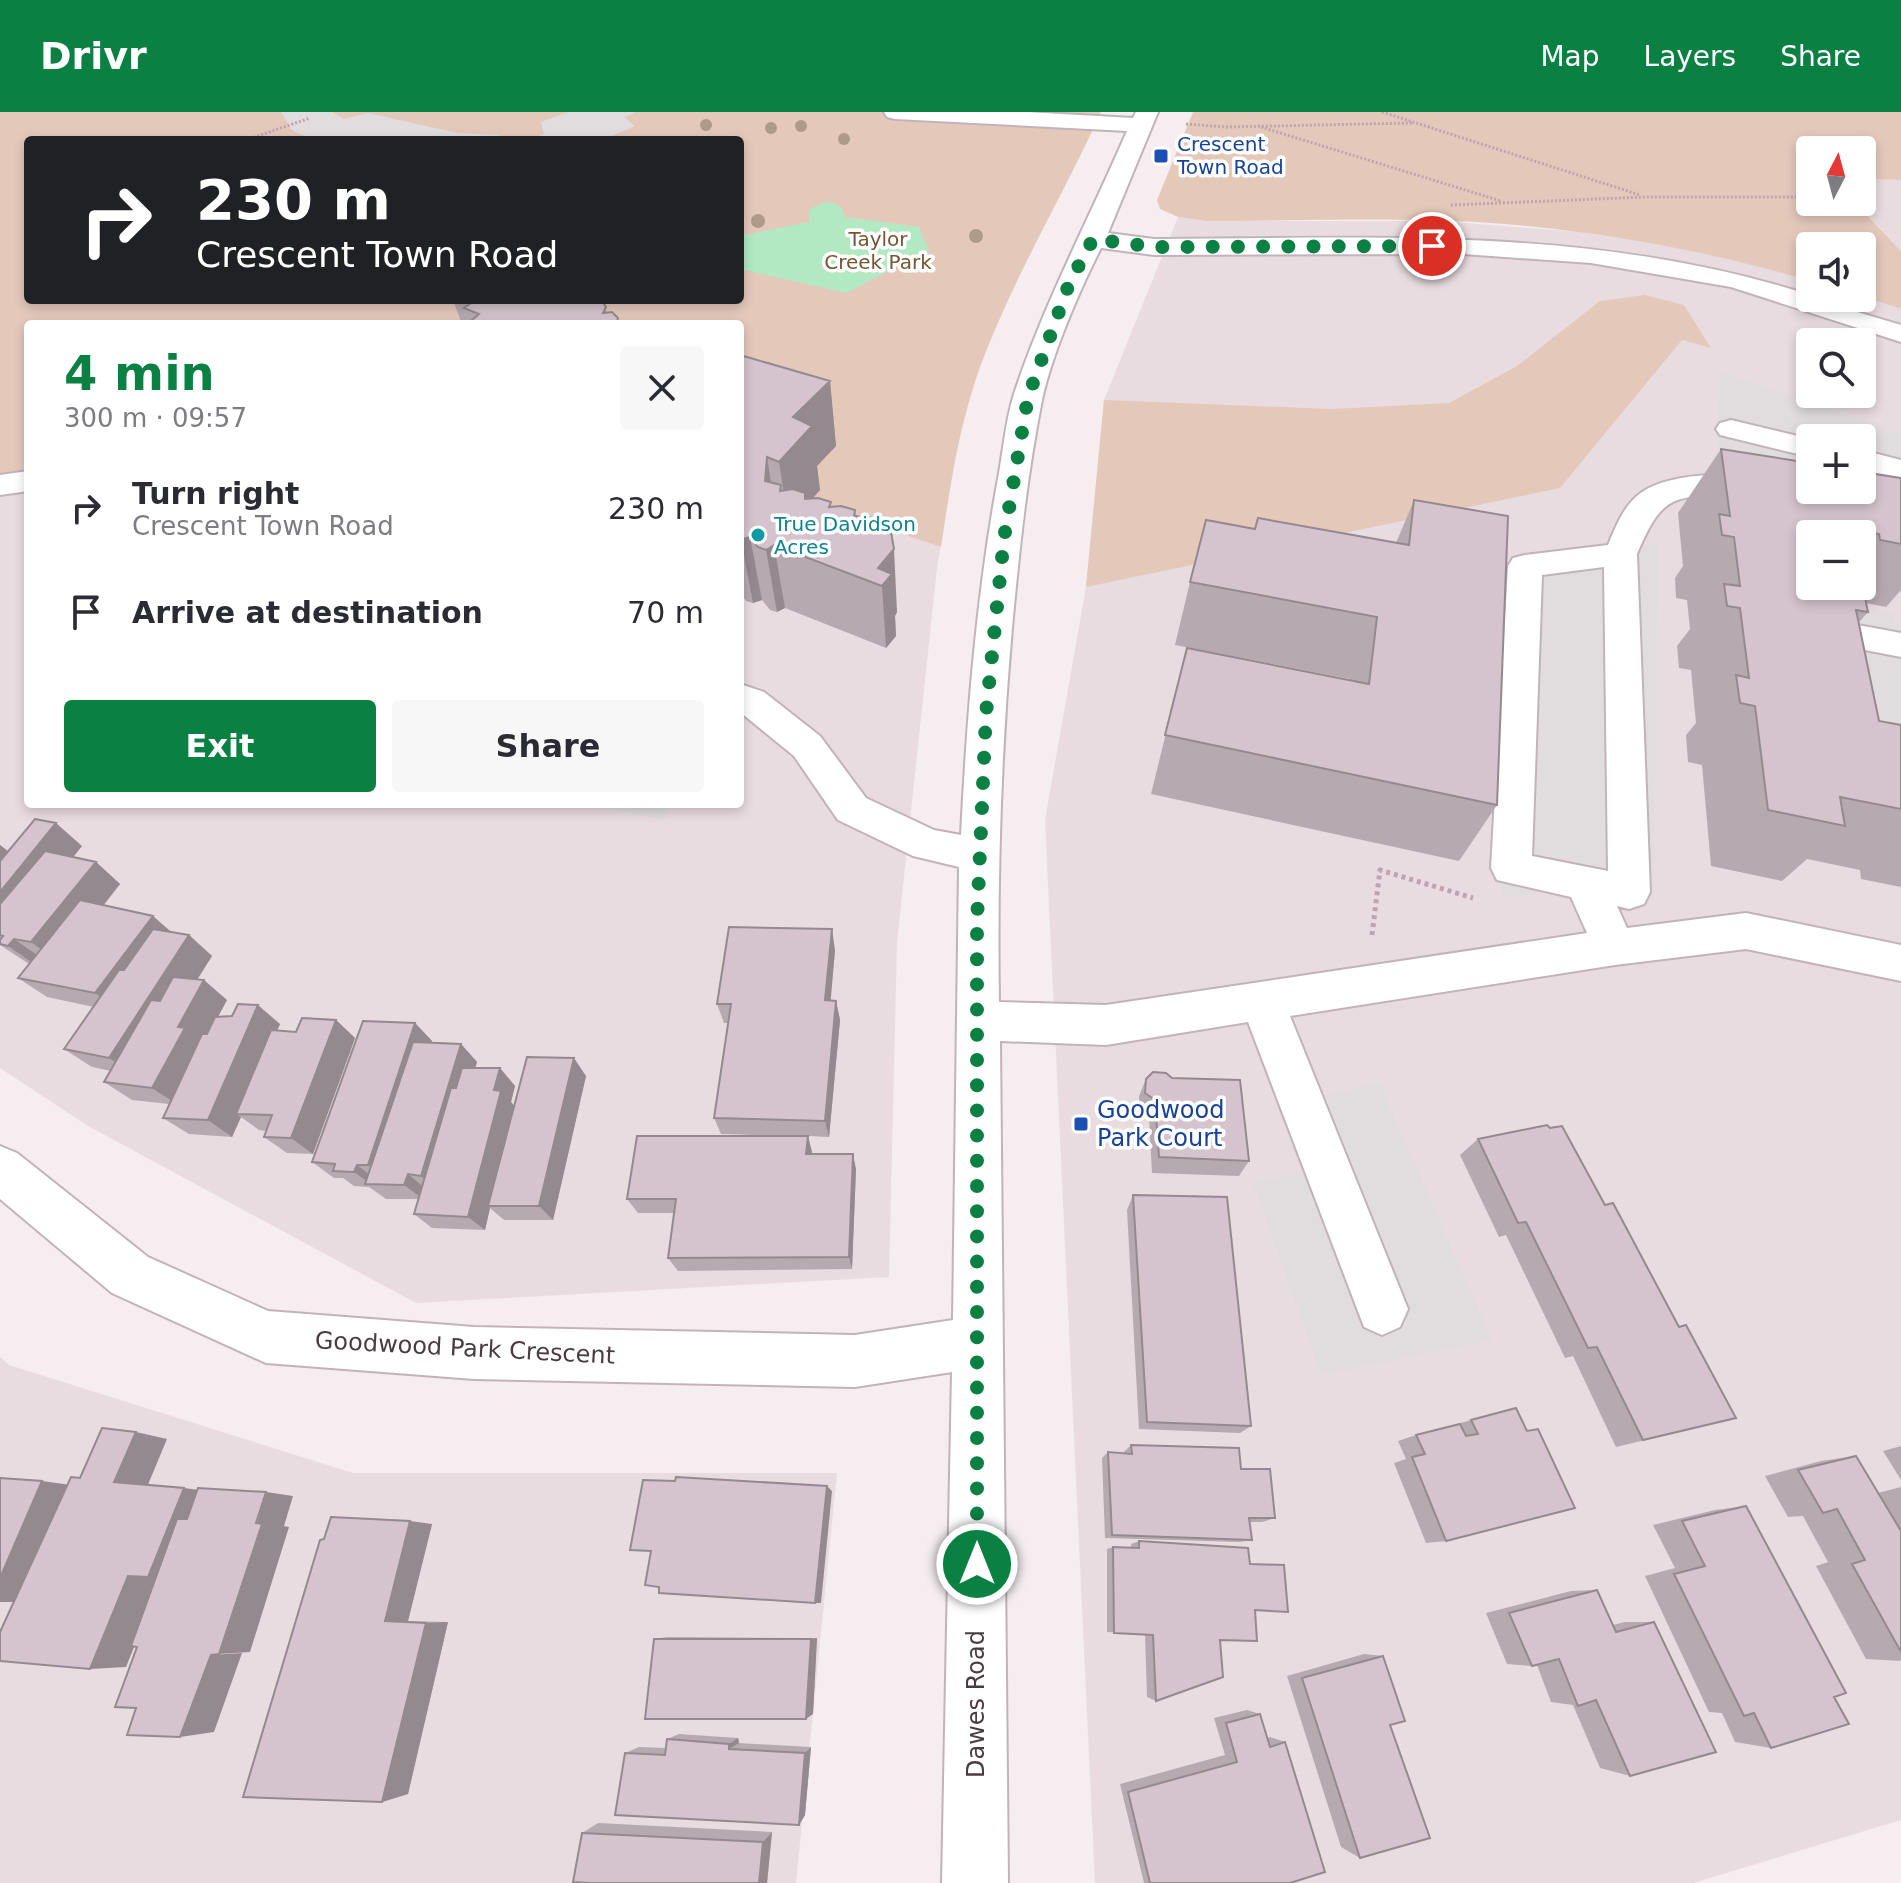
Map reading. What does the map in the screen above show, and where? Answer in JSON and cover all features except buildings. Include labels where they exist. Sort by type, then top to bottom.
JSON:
[{"type":"street","points":[[895,112],[1144,118]]},
{"type":"street","name":"Dawes Road","points":[[975,1883],[979,1341],[977,922],[986,714],[1004,538],[1028,397],[1069,284],[1093,239],[1144,118]]},
{"type":"street","points":[[1093,239],[1154,247],[1463,246],[1591,255],[1736,280],[1901,334]]},
{"type":"street","points":[[1731,429],[1796,445]]},
{"type":"street","points":[[1876,469],[1901,486]]},
{"type":"street","points":[[0,485],[24,482]]},
{"type":"street","points":[[1620,554],[1525,566],[1511,868],[1629,892],[1620,554],[1634,524],[1652,500],[1695,485],[1755,487],[1784,493]]},
{"type":"street","points":[[1815,629],[1901,645]]},
{"type":"street","points":[[744,698],[807,746],[852,809],[927,845],[980,854]]},
{"type":"street","points":[[1585,883],[1615,947]]},
{"type":"street","points":[[979,1021],[1106,1025],[1615,947],[1746,931],[1901,963]]},
{"type":"street","points":[[1263,1003],[1382,1309]]},
{"type":"street","name":"Goodwood Park Crescent","points":[[0,1169],[130,1275],[266,1337],[474,1353],[855,1361],[883,1359],[979,1341]]},
{"type":"path","points":[[1382,112],[1645,197]]},
{"type":"path","points":[[258,136],[310,118]]},
{"type":"path","points":[[1182,123],[1261,127],[1417,123]]},
{"type":"path","points":[[1261,127],[1473,190],[1518,207]]},
{"type":"path","points":[[1443,206],[1645,197],[1796,197]]},
{"type":"path","points":[[1366,987],[1380,870]]},
{"type":"shaded area","points":[[281,112],[332,112],[344,119],[368,113],[457,133],[499,136],[305,136],[292,130]]},
{"type":"shaded area","points":[[568,112],[636,112],[624,117],[635,126],[611,136],[539,136],[544,134],[541,122]]},
{"type":"shaded area","points":[[1876,179],[1901,180],[1901,251],[1867,216],[1876,216]]},
{"type":"shaded area","points":[[833,202],[842,208],[845,217],[919,227],[929,250],[846,293],[744,270],[744,235],[809,222],[809,210],[822,203]]},
{"type":"shaded area","points":[[1178,217],[1206,221],[1441,221],[1579,232],[1661,244],[1796,277],[1796,312],[1876,312],[1876,301],[1901,309],[1901,1820],[1693,1883],[1095,1883],[1045,820],[1086,587],[1104,400]]},
{"type":"shaded area","points":[[744,369],[957,446],[937,568],[897,942],[889,1277],[416,1303],[88,1126],[0,1068],[0,478],[24,486],[24,808],[744,808]]},
{"type":"shaded area","points":[[1720,372],[1796,398],[1796,408],[1825,408],[1872,424],[1796,424],[1796,462],[1717,447]]},
{"type":"shaded area","points":[[1876,425],[1901,434],[1901,555],[1876,504]]},
{"type":"shaded area","points":[[1658,543],[1654,877],[1502,898],[1523,563]]},
{"type":"shaded area","points":[[1834,603],[1893,613],[1901,649],[1901,748],[1861,740]]},
{"type":"shaded area","points":[[611,808],[671,808],[664,820]]},
{"type":"shaded area","points":[[1380,1084],[1492,1340],[1321,1375],[1253,1183],[1302,1173],[1275,1103]]},
{"type":"shaded area","points":[[0,1357],[9,1365],[353,1473],[837,1473],[796,1883],[0,1883]]},
{"type":"green space","name":"Taylor Creek Park","points":[[0,112],[1101,112],[1007,302],[980,367],[961,434],[941,547],[802,500],[744,406],[744,320],[588,320],[558,304],[744,304],[744,136],[24,136],[24,304],[536,304],[486,320],[24,320],[24,486],[0,478]]},
{"type":"green space","points":[[1193,112],[1901,112],[1901,180],[1876,179],[1876,136],[1796,136],[1796,216],[1867,216],[1901,251],[1901,309],[1876,301],[1876,232],[1796,232],[1796,277],[1697,252],[1544,228],[1430,220],[1206,221],[1178,217],[1160,209],[1157,200]]},
{"type":"green space","points":[[1645,295],[1684,305],[1711,348],[1682,340],[1560,488],[1086,587],[1104,400],[1332,409],[1449,403],[1517,366],[1600,301]]},
{"type":"place","name":"Crescent Town Road","points":[[1161,156]]},
{"type":"place","name":"True Davidson Acres","points":[[758,535]]},
{"type":"place","name":"Goodwood Park Court","points":[[1081,1124]]},
{"type":"route","points":[[977,1564],[977,922],[986,714],[1004,538],[1028,397],[1069,284],[1093,239],[1154,247],[1432,246]]}]
